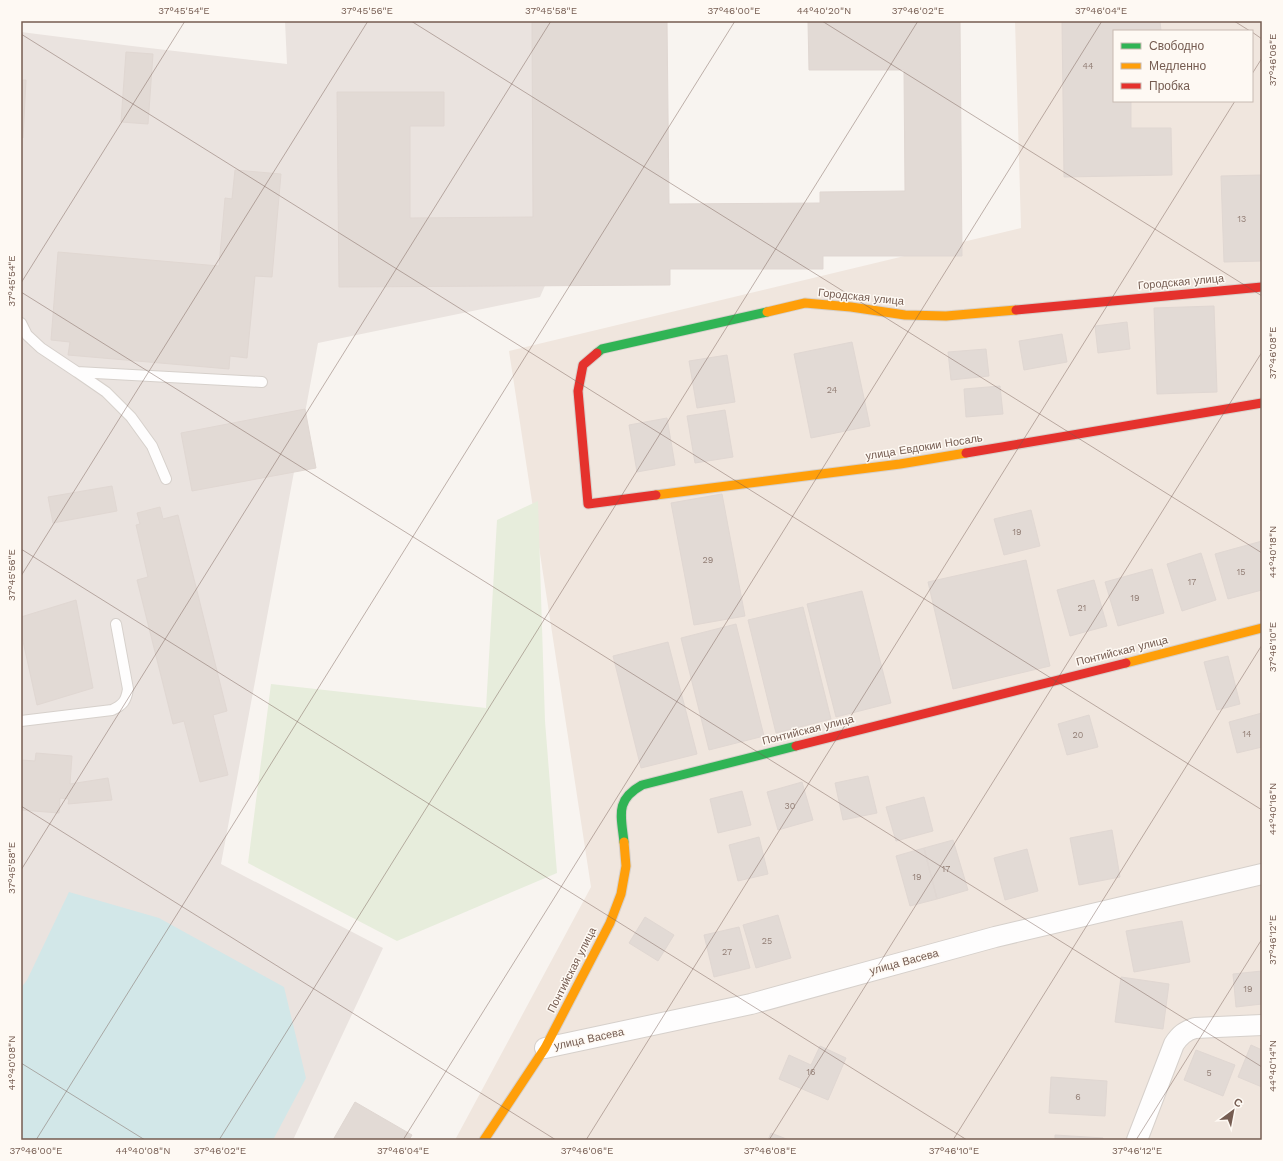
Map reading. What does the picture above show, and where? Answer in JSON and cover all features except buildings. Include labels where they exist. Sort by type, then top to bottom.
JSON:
[{"type":"street","name":"Городская улица","points":[[588,504],[578,391],[583,365],[602,349],[805,303],[851,307],[906,315],[946,316],[1262,287]]},
{"type":"street","name":"улица Евдокии Носаль","points":[[588,504],[900,464],[1262,403]]},
{"type":"street","name":"Понтийская улица","points":[[545,1048],[610,923],[621,894],[626,866],[621,816],[623,802],[630,791],[642,785],[1262,628]]},
{"type":"street","name":"улица Васева","points":[[545,1048],[751,1004],[995,937],[1262,874]]},
{"type":"street","points":[[1137,1140],[1174,1044],[1179,1036],[1186,1031],[1196,1028],[1262,1025]]},
{"type":"street","points":[[484,1140],[545,1048]]},
{"type":"lane","points":[[21,323],[27,335],[41,348],[106,392],[131,417],[152,446],[166,478]]},
{"type":"lane","points":[[77,372],[262,382]]},
{"type":"lane","points":[[21,721],[112,710],[121,706],[127,699],[128,689],[116,624]]},
{"type":"shaded area","points":[[285,21],[645,21],[626,99],[540,297],[318,343],[221,864],[383,948],[293,1140],[21,1140],[21,32],[287,64]]},
{"type":"shaded area","points":[[1015,21],[1262,21],[1262,1140],[455,1140],[591,887],[509,351],[1021,228]]},
{"type":"shaded area","points":[[69,892],[159,918],[284,987],[306,1078],[273,1140],[21,1140],[21,988],[27,980]]},
{"type":"green space","points":[[538,501],[545,721],[557,873],[397,941],[248,863],[271,684],[486,708],[497,520]]},
{"type":"traffic: fast","points":[[597,353],[602,349],[767,312]]},
{"type":"traffic: fast","points":[[624,842],[621,816],[622,809],[627,796],[642,785],[796,746]]},
{"type":"traffic: slow","points":[[767,312],[805,303],[851,307],[905,315],[946,316],[1016,310]]},
{"type":"traffic: slow","points":[[656,495],[900,464],[966,453]]},
{"type":"traffic: slow","points":[[1126,663],[1262,628]]},
{"type":"traffic: slow","points":[[484,1140],[545,1048],[610,923],[621,894],[626,866],[624,842]]},
{"type":"traffic: jam","points":[[1016,310],[1262,287]]},
{"type":"traffic: jam","points":[[597,353],[583,365],[578,391],[588,504],[656,495]]},
{"type":"traffic: jam","points":[[966,453],[1262,403]]},
{"type":"traffic: jam","points":[[796,746],[1126,663]]}]
